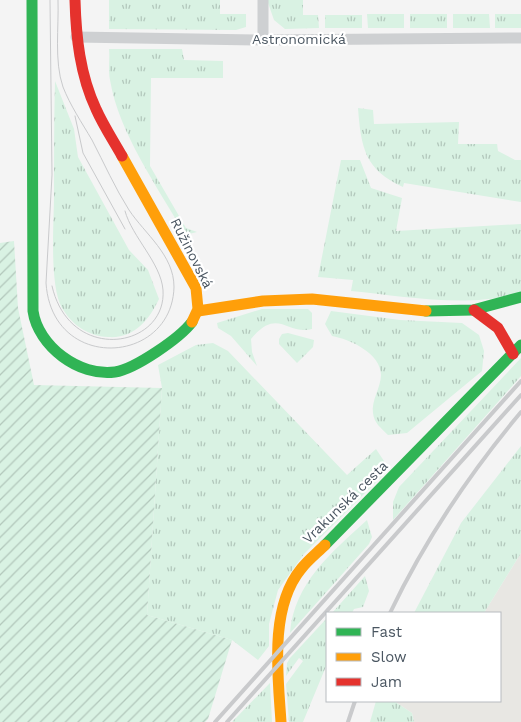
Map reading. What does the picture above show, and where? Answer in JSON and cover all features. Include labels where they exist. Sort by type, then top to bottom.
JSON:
[{"type":"street","name":"Ružinovská","points":[[32,0],[32,312],[40,333],[54,350],[72,362],[100,371],[117,370],[125,369],[185,332],[192,324],[198,311],[196,288],[96,110],[82,72],[76,37],[75,0]]},
{"type":"street","points":[[263,0],[263,40]]},
{"type":"street","name":"Astronomická","points":[[76,37],[263,40],[521,38]]},
{"type":"street","points":[[198,311],[262,301],[294,299],[326,300],[422,310],[474,310],[521,297]]},
{"type":"street","points":[[474,310],[495,323],[517,349]]},
{"type":"street","name":"Vrakunská cesta","points":[[281,722],[278,666],[280,621],[289,590],[300,570],[517,349]]},
{"type":"shaded area","points":[[521,553],[521,722],[414,722],[412,713],[396,702],[501,702],[501,612],[485,612]]},
{"type":"green space","points":[[109,0],[220,0],[220,14],[246,14],[246,27],[236,30],[109,29]]},
{"type":"green space","points":[[267,0],[303,0],[303,15],[318,15],[319,28],[285,29],[274,20]]},
{"type":"green space","points":[[367,14],[404,14],[404,28],[368,28]]},
{"type":"green space","points":[[410,14],[447,14],[447,28],[410,28]]},
{"type":"green space","points":[[453,14],[489,14],[490,28],[453,28]]},
{"type":"green space","points":[[495,14],[521,14],[521,28],[495,28]]},
{"type":"green space","points":[[325,15],[362,15],[362,28],[325,28]]},
{"type":"green space","points":[[109,49],[182,49],[184,60],[223,61],[223,78],[151,78],[150,166],[186,228],[197,232],[185,235],[131,140],[115,100],[109,76]]},
{"type":"green space","points":[[55,81],[74,129],[78,157],[129,250],[148,270],[159,299],[140,327],[126,335],[108,337],[87,332],[71,320],[62,308],[58,298],[55,285],[53,253]]},
{"type":"green space","points":[[358,108],[373,110],[374,124],[459,122],[458,144],[497,144],[498,151],[515,160],[521,160],[521,202],[404,183],[403,187],[390,180],[380,173],[367,156],[361,135]]},
{"type":"green space","points":[[341,160],[360,160],[371,188],[402,198],[396,231],[521,224],[521,292],[480,300],[437,300],[351,291],[353,280],[318,277]]},
{"type":"green space","points":[[14,241],[18,308],[34,385],[162,388],[147,615],[232,640],[208,719],[205,722],[0,722],[0,243]]},
{"type":"green space","points":[[262,309],[308,309],[312,313],[312,329],[296,329],[276,323],[268,324],[260,329],[251,339],[252,352],[257,366],[231,336],[218,328],[217,323]]},
{"type":"green space","points":[[331,311],[400,320],[462,323],[479,335],[484,351],[482,371],[407,433],[388,435],[376,423],[373,413],[373,404],[381,380],[380,367],[376,360],[363,348],[347,340],[332,336],[325,324]]},
{"type":"green space","points":[[288,333],[314,340],[313,347],[297,363],[279,344],[282,334]]},
{"type":"green space","points":[[213,343],[228,351],[347,475],[376,449],[384,461],[384,474],[304,554],[278,590],[269,624],[269,646],[258,660],[232,640],[147,615],[162,388],[158,365],[196,345]]},
{"type":"green space","points":[[521,358],[521,376],[393,520],[393,502],[399,487]]},
{"type":"green space","points":[[521,446],[521,553],[485,612],[415,612],[461,523]]},
{"type":"green space","points":[[367,520],[372,537],[369,544],[290,633],[293,615],[307,584],[328,557]]},
{"type":"green space","points":[[365,576],[369,591],[363,607],[354,609],[352,612],[333,612]]},
{"type":"green space","points":[[326,619],[326,666],[303,722],[289,722],[286,684],[303,661],[299,658],[286,676],[287,663]]},
{"type":"green space","points":[[270,683],[272,722],[232,722]]},
{"type":"green space","points":[[376,702],[396,702],[412,713],[414,722],[370,722]]},
{"type":"tram line","points":[[50,0],[52,175],[46,283],[53,312],[68,333],[89,344],[111,348],[134,344],[154,332],[168,313],[174,287],[173,275],[158,245],[124,202],[63,87],[58,55],[58,0]]},
{"type":"tram line","points":[[75,116],[83,153],[125,229]]},
{"type":"tram line","points":[[52,286],[62,311],[77,328],[96,337],[116,339],[134,335],[150,325],[160,310],[163,290],[161,280],[125,211]]},
{"type":"railway","points":[[215,722],[521,381]]},
{"type":"railway","points":[[227,722],[521,395]]},
{"type":"railway","points":[[391,612],[418,560],[449,508],[521,412]]},
{"type":"railway","points":[[348,722],[355,702]]},
{"type":"traffic: fast","points":[[32,0],[33,311],[36,324],[52,347],[75,364],[88,370],[115,372],[124,370],[156,352],[178,336],[192,322]]},
{"type":"traffic: fast","points":[[426,311],[473,310],[521,297]]},
{"type":"traffic: fast","points":[[325,545],[521,345]]},
{"type":"traffic: slow","points":[[122,156],[196,288],[198,309],[192,322]]},
{"type":"traffic: slow","points":[[198,311],[263,301],[312,299],[426,311]]},
{"type":"traffic: slow","points":[[281,722],[278,684],[278,643],[284,603],[291,585],[301,569],[325,545]]},
{"type":"traffic: jam","points":[[75,0],[76,28],[86,83],[99,115],[122,156]]},
{"type":"traffic: jam","points":[[474,310],[498,328],[513,354]]}]
